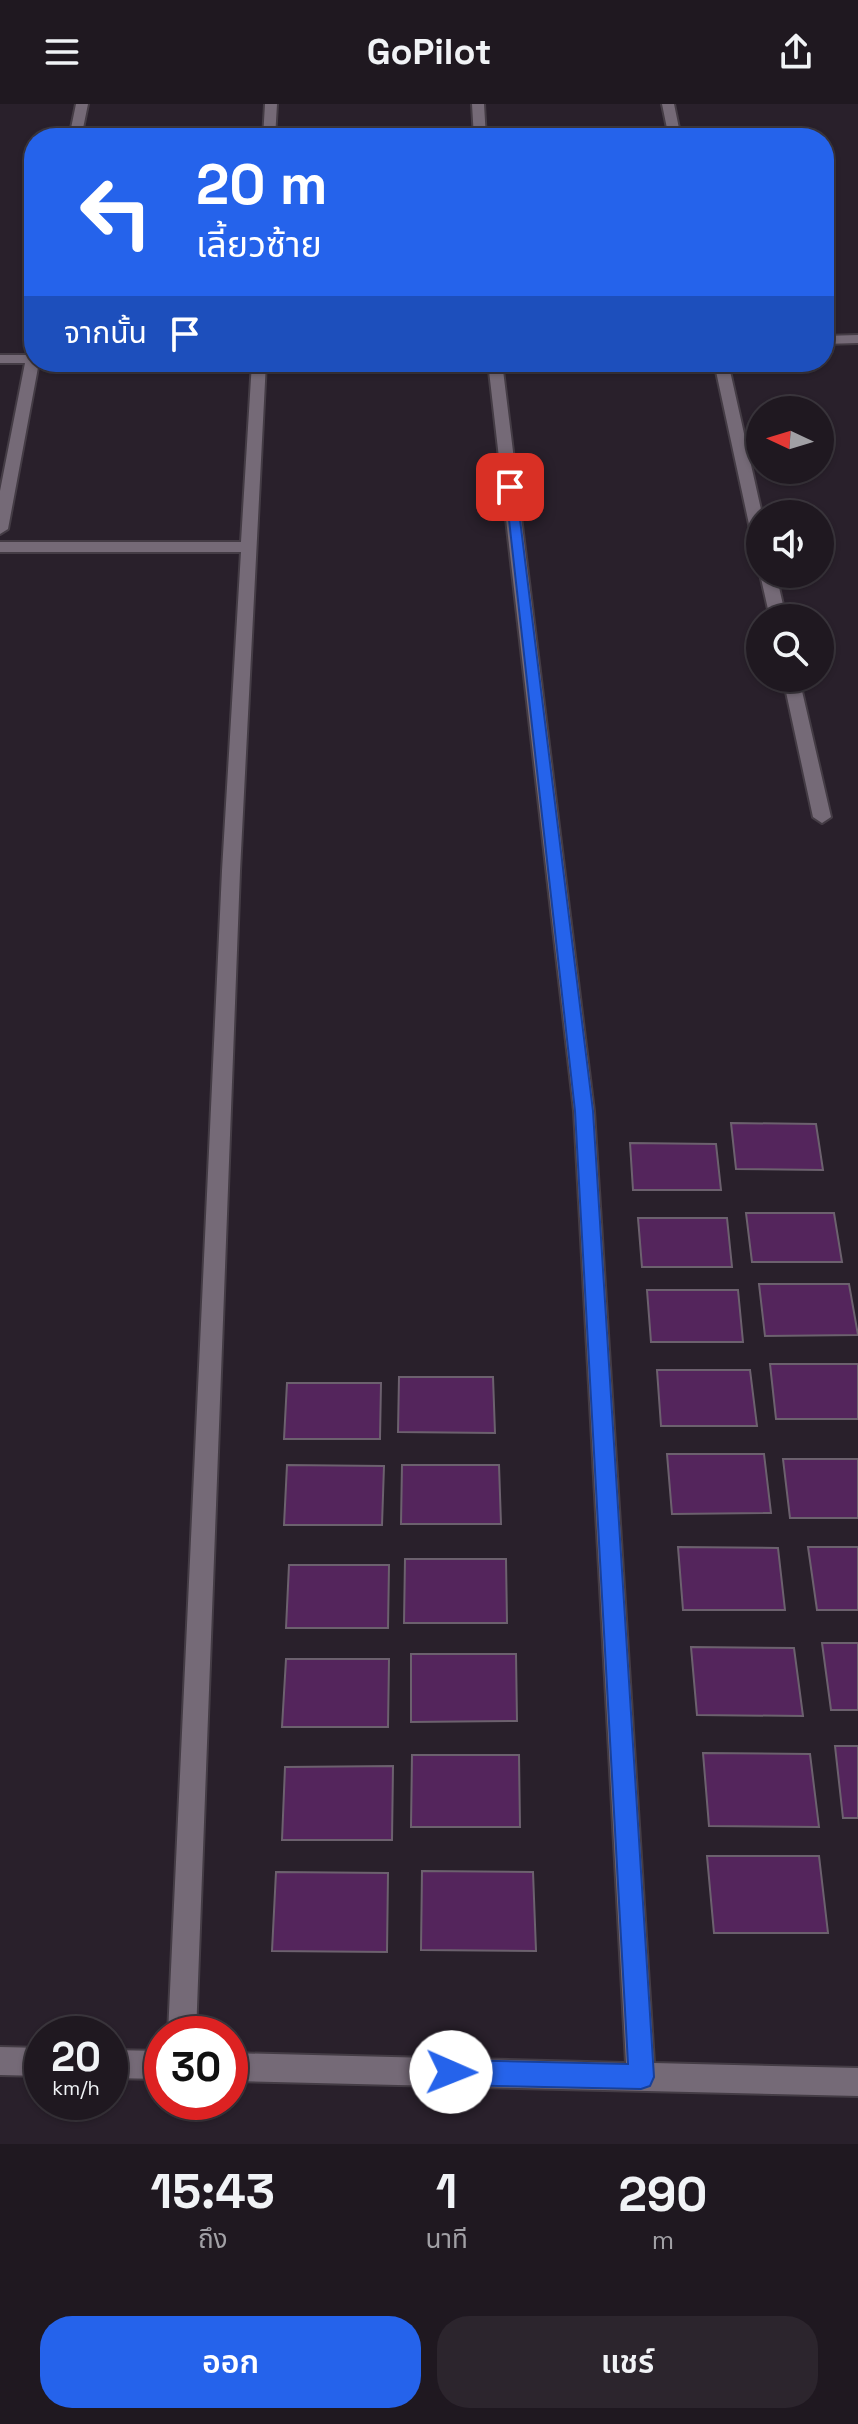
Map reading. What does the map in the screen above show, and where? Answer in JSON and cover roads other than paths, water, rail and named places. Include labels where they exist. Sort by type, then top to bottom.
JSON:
[{"type":"street","points":[[77,128],[82,104]]},
{"type":"street","points":[[270,128],[271,104]]},
{"type":"street","points":[[478,104],[479,128]]},
{"type":"street","points":[[668,104],[673,128]]},
{"type":"street","points":[[834,340],[858,339]]},
{"type":"street","points":[[0,359],[24,358]]},
{"type":"street","points":[[0,529],[31,372]]},
{"type":"street","points":[[183,2016],[230,887],[259,372]]},
{"type":"street","points":[[496,372],[584,1111],[641,2077]]},
{"type":"street","points":[[723,372],[752,500]]},
{"type":"street","points":[[0,547],[251,547]]},
{"type":"street","points":[[794,692],[822,817]]},
{"type":"street","points":[[0,2061],[24,2062]]},
{"type":"street","points":[[248,2067],[858,2082]]}]
